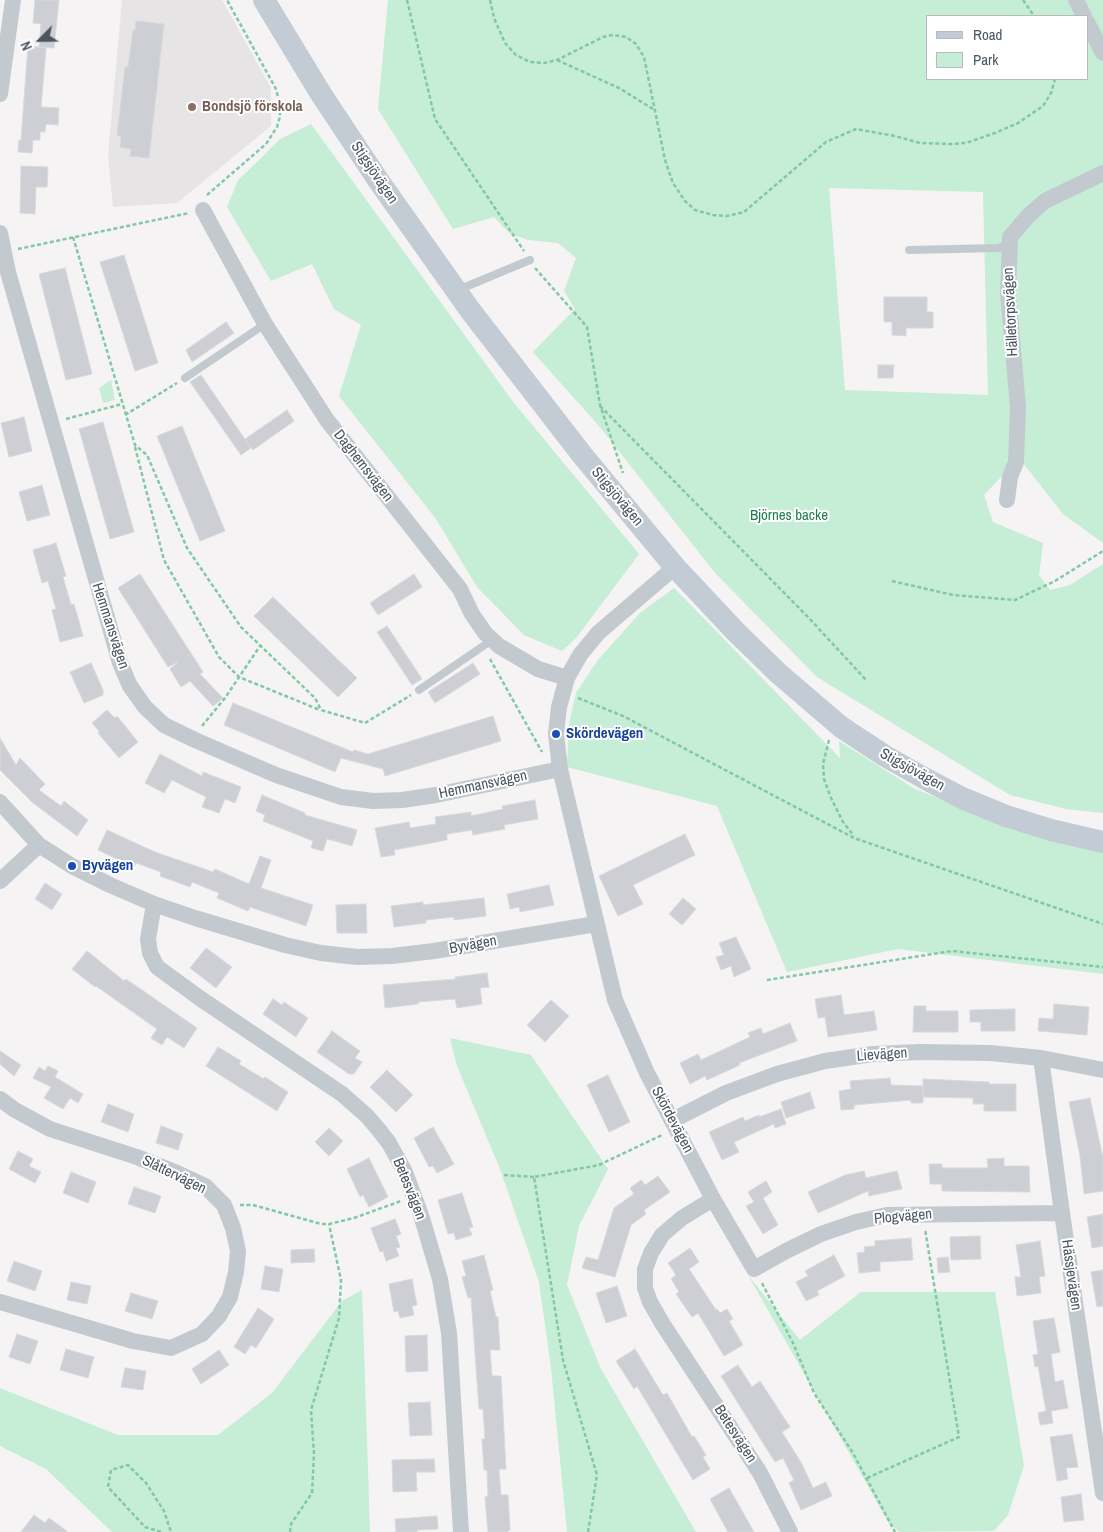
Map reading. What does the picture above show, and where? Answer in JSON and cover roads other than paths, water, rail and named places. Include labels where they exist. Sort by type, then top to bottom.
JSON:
[{"type":"main road","name":"Stigsjövägen","points":[[264,0],[321,94],[368,165],[457,290],[583,456],[675,567],[735,631],[778,673],[841,727],[885,756],[962,798],[1006,816],[1051,830],[1103,842]]},
{"type":"street","points":[[0,94],[13,0]]},
{"type":"street","points":[[1076,0],[1084,15]]},
{"type":"street","points":[[1088,24],[1103,53]]},
{"type":"street","name":"Hälletorpsvägen","points":[[1006,500],[1010,477],[1016,462],[1018,407],[1008,294],[1010,237],[1017,227],[1044,201],[1103,173]]},
{"type":"street","name":"Daghemsvägen","points":[[203,210],[265,324],[327,420],[460,589],[472,614],[485,633],[498,646],[565,685]]},
{"type":"street","name":"Hemmansvägen","points":[[0,233],[11,281],[120,663],[130,686],[144,707],[164,725],[195,740],[276,775],[349,798],[373,801],[402,800],[454,792],[560,769]]},
{"type":"street","name":"Skördevägen","points":[[675,567],[598,633],[580,655],[565,685],[559,707],[556,734],[560,769],[615,1000],[647,1073],[713,1199],[754,1269]]},
{"type":"street","name":"Byvägen","points":[[0,802],[39,844],[79,870],[110,885],[154,904],[285,945],[321,953],[357,957],[392,956],[434,951],[596,924]]},
{"type":"street","points":[[0,881],[39,844]]},
{"type":"street","name":"Betesvägen","points":[[154,904],[148,939],[150,953],[157,967],[342,1094],[367,1116],[393,1150],[405,1172],[440,1279],[449,1333],[461,1532]]},
{"type":"street","name":"Lievägen","points":[[675,1124],[726,1093],[778,1074],[825,1061],[873,1054],[921,1052],[990,1053],[1041,1058],[1103,1070]]},
{"type":"street","name":"Hässjevägen","points":[[1041,1058],[1103,1493]]},
{"type":"street","name":"Slåttervägen","points":[[0,1099],[15,1110],[50,1128],[137,1157],[177,1172],[205,1186],[224,1206],[233,1228],[238,1251],[236,1272],[230,1297],[219,1316],[202,1334],[171,1348],[133,1341],[0,1302]]},
{"type":"street","name":"Betesvägen","points":[[713,1199],[682,1218],[662,1235],[651,1253],[645,1269],[645,1288],[650,1302],[662,1323],[760,1473],[790,1532]]},
{"type":"street","name":"Plogvägen","points":[[754,1269],[821,1234],[856,1222],[887,1215],[1062,1213]]},
{"type":"lane","points":[[909,250],[999,248],[1009,244]]},
{"type":"lane","points":[[457,290],[530,260]]},
{"type":"lane","points":[[185,378],[265,324]]},
{"type":"lane","points":[[419,690],[492,640]]},
{"type":"place","name":"Bondsjö förskola","points":[[192,107]]},
{"type":"place","name":"Skördevägen","points":[[556,734]]},
{"type":"place","name":"Byvägen","points":[[72,866]]},
{"type":"park label","name":"Björnes backe","points":[[789,516]]}]
